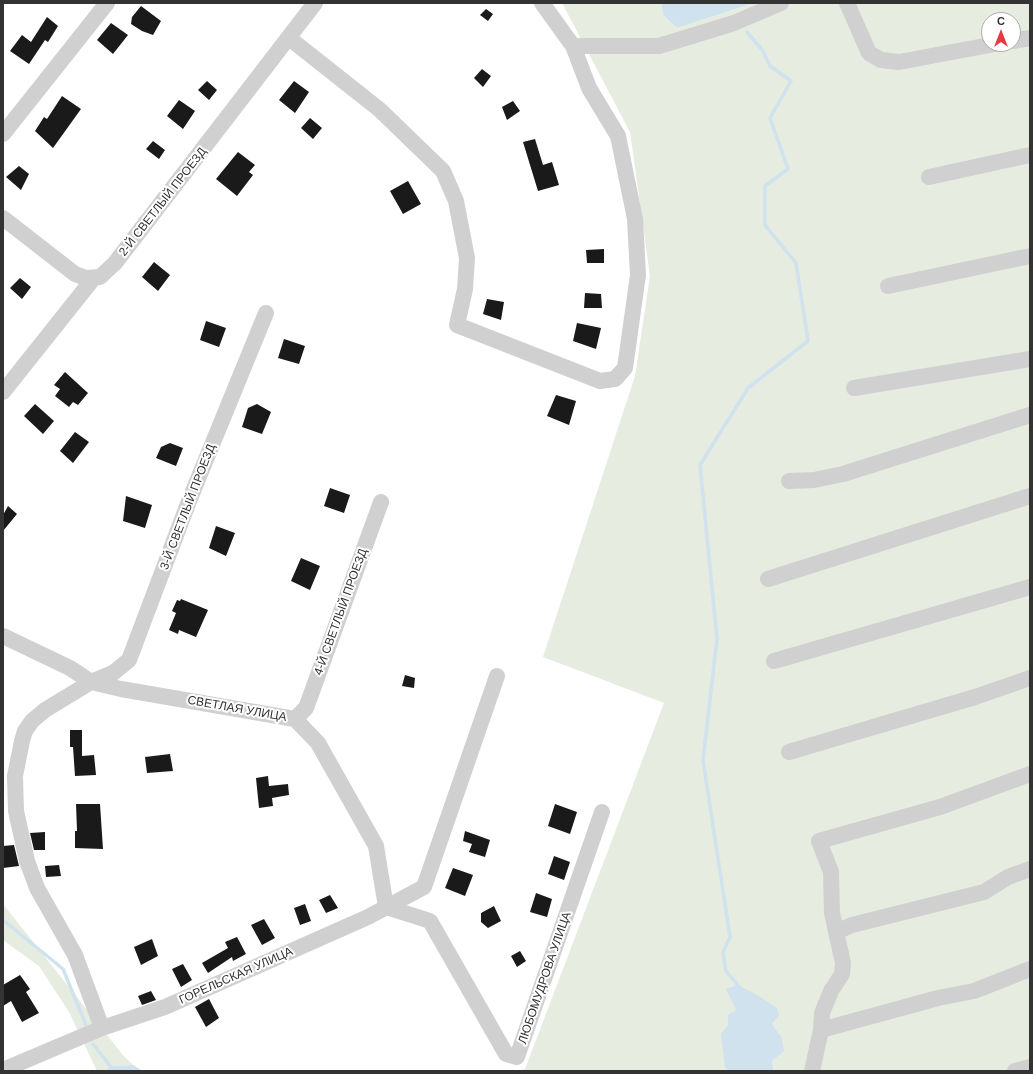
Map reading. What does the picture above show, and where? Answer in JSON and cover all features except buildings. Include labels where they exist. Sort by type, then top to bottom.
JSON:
[{"type":"street","points":[[3,134],[107,3]]},
{"type":"street","name":"2-Й СВЕТЛЫЙ ПРОЕЗД","points":[[3,392],[93,279],[100,277],[115,263],[315,3]]},
{"type":"street","points":[[289,38],[380,110],[442,171],[456,201],[467,258],[465,289],[457,325],[600,381],[615,379],[625,368],[638,276],[634,219],[618,136],[589,88],[573,46],[542,3]]},
{"type":"street","points":[[573,46],[659,46],[734,23],[781,3]]},
{"type":"street","points":[[847,3],[869,53],[881,60],[899,62],[981,47]]},
{"type":"street","points":[[929,177],[1030,155]]},
{"type":"street","points":[[3,218],[70,271],[93,279]]},
{"type":"street","points":[[888,286],[1030,256]]},
{"type":"street","name":"3-Й СВЕТЛЫЙ ПРОЕЗД","points":[[102,1028],[75,955],[38,888],[26,860],[16,810],[15,776],[22,741],[25,731],[32,721],[45,710],[91,682],[113,673],[129,660],[189,501],[266,313]]},
{"type":"street","points":[[854,388],[1030,359]]},
{"type":"street","points":[[788,482],[814,480],[843,474],[1030,415]]},
{"type":"street","points":[[768,579],[1030,496]]},
{"type":"street","name":"4-Й СВЕТЛЫЙ ПРОЕЗД","points":[[295,719],[306,708],[381,502]]},
{"type":"street","points":[[774,661],[1030,587]]},
{"type":"street","name":"СВЕТЛАЯ УЛИЦА","points":[[3,636],[70,668],[91,682],[121,689],[295,719],[318,743],[376,846],[386,907]]},
{"type":"street","name":"ГОРЕЛЬСКАЯ УЛИЦА","points":[[3,1070],[102,1028],[165,1007],[368,917],[424,887],[497,676]]},
{"type":"street","points":[[790,752],[1030,678]]},
{"type":"street","points":[[812,1071],[821,1030],[822,1013],[831,991],[842,974],[843,963],[832,912],[831,872],[819,841],[940,807],[1030,774]]},
{"type":"street","name":"ЛЮБОМУДРОВА УЛИЦА","points":[[386,907],[430,921],[506,1054],[517,1058],[602,812]]},
{"type":"street","points":[[836,932],[852,925],[984,892],[1008,877],[1030,870]]},
{"type":"street","points":[[821,1030],[931,1000],[974,991],[1030,969]]},
{"type":"street","points":[[1015,1071],[1030,1066]]},
{"type":"shaded area","points":[[562,3],[661,3],[663,15],[677,28],[754,3],[1030,3],[1030,1071],[774,1071],[772,1061],[781,1036],[772,1024],[777,1008],[769,1004],[736,1011],[728,1025],[725,1068],[730,1071],[517,1071],[525,1069],[664,703],[543,657],[635,376],[650,276],[630,132]]},
{"type":"shaded area","points":[[3,904],[122,1054],[133,1065],[109,1066],[107,1071],[97,1071],[69,1012],[39,966],[3,940]]},
{"type":"water","points":[[661,3],[754,3],[677,28],[663,15]]},
{"type":"water","points":[[738,985],[777,1008],[779,1015],[772,1024],[781,1036],[784,1051],[772,1061],[774,1071],[730,1071],[725,1068],[721,1034],[728,1025],[728,1015],[736,1010],[726,989]]},
{"type":"water","points":[[133,1065],[143,1071],[107,1071],[109,1066]]},
{"type":"waterway","points":[[740,988],[726,971],[723,952],[730,937],[703,760],[717,639],[700,465],[748,388],[808,341],[796,263],[765,225],[765,186],[788,169],[770,118],[791,81],[770,66],[763,51],[747,32]]},
{"type":"waterway","points":[[3,920],[63,969],[86,1025]]},
{"type":"waterway","points":[[93,1044],[114,1071]]}]
